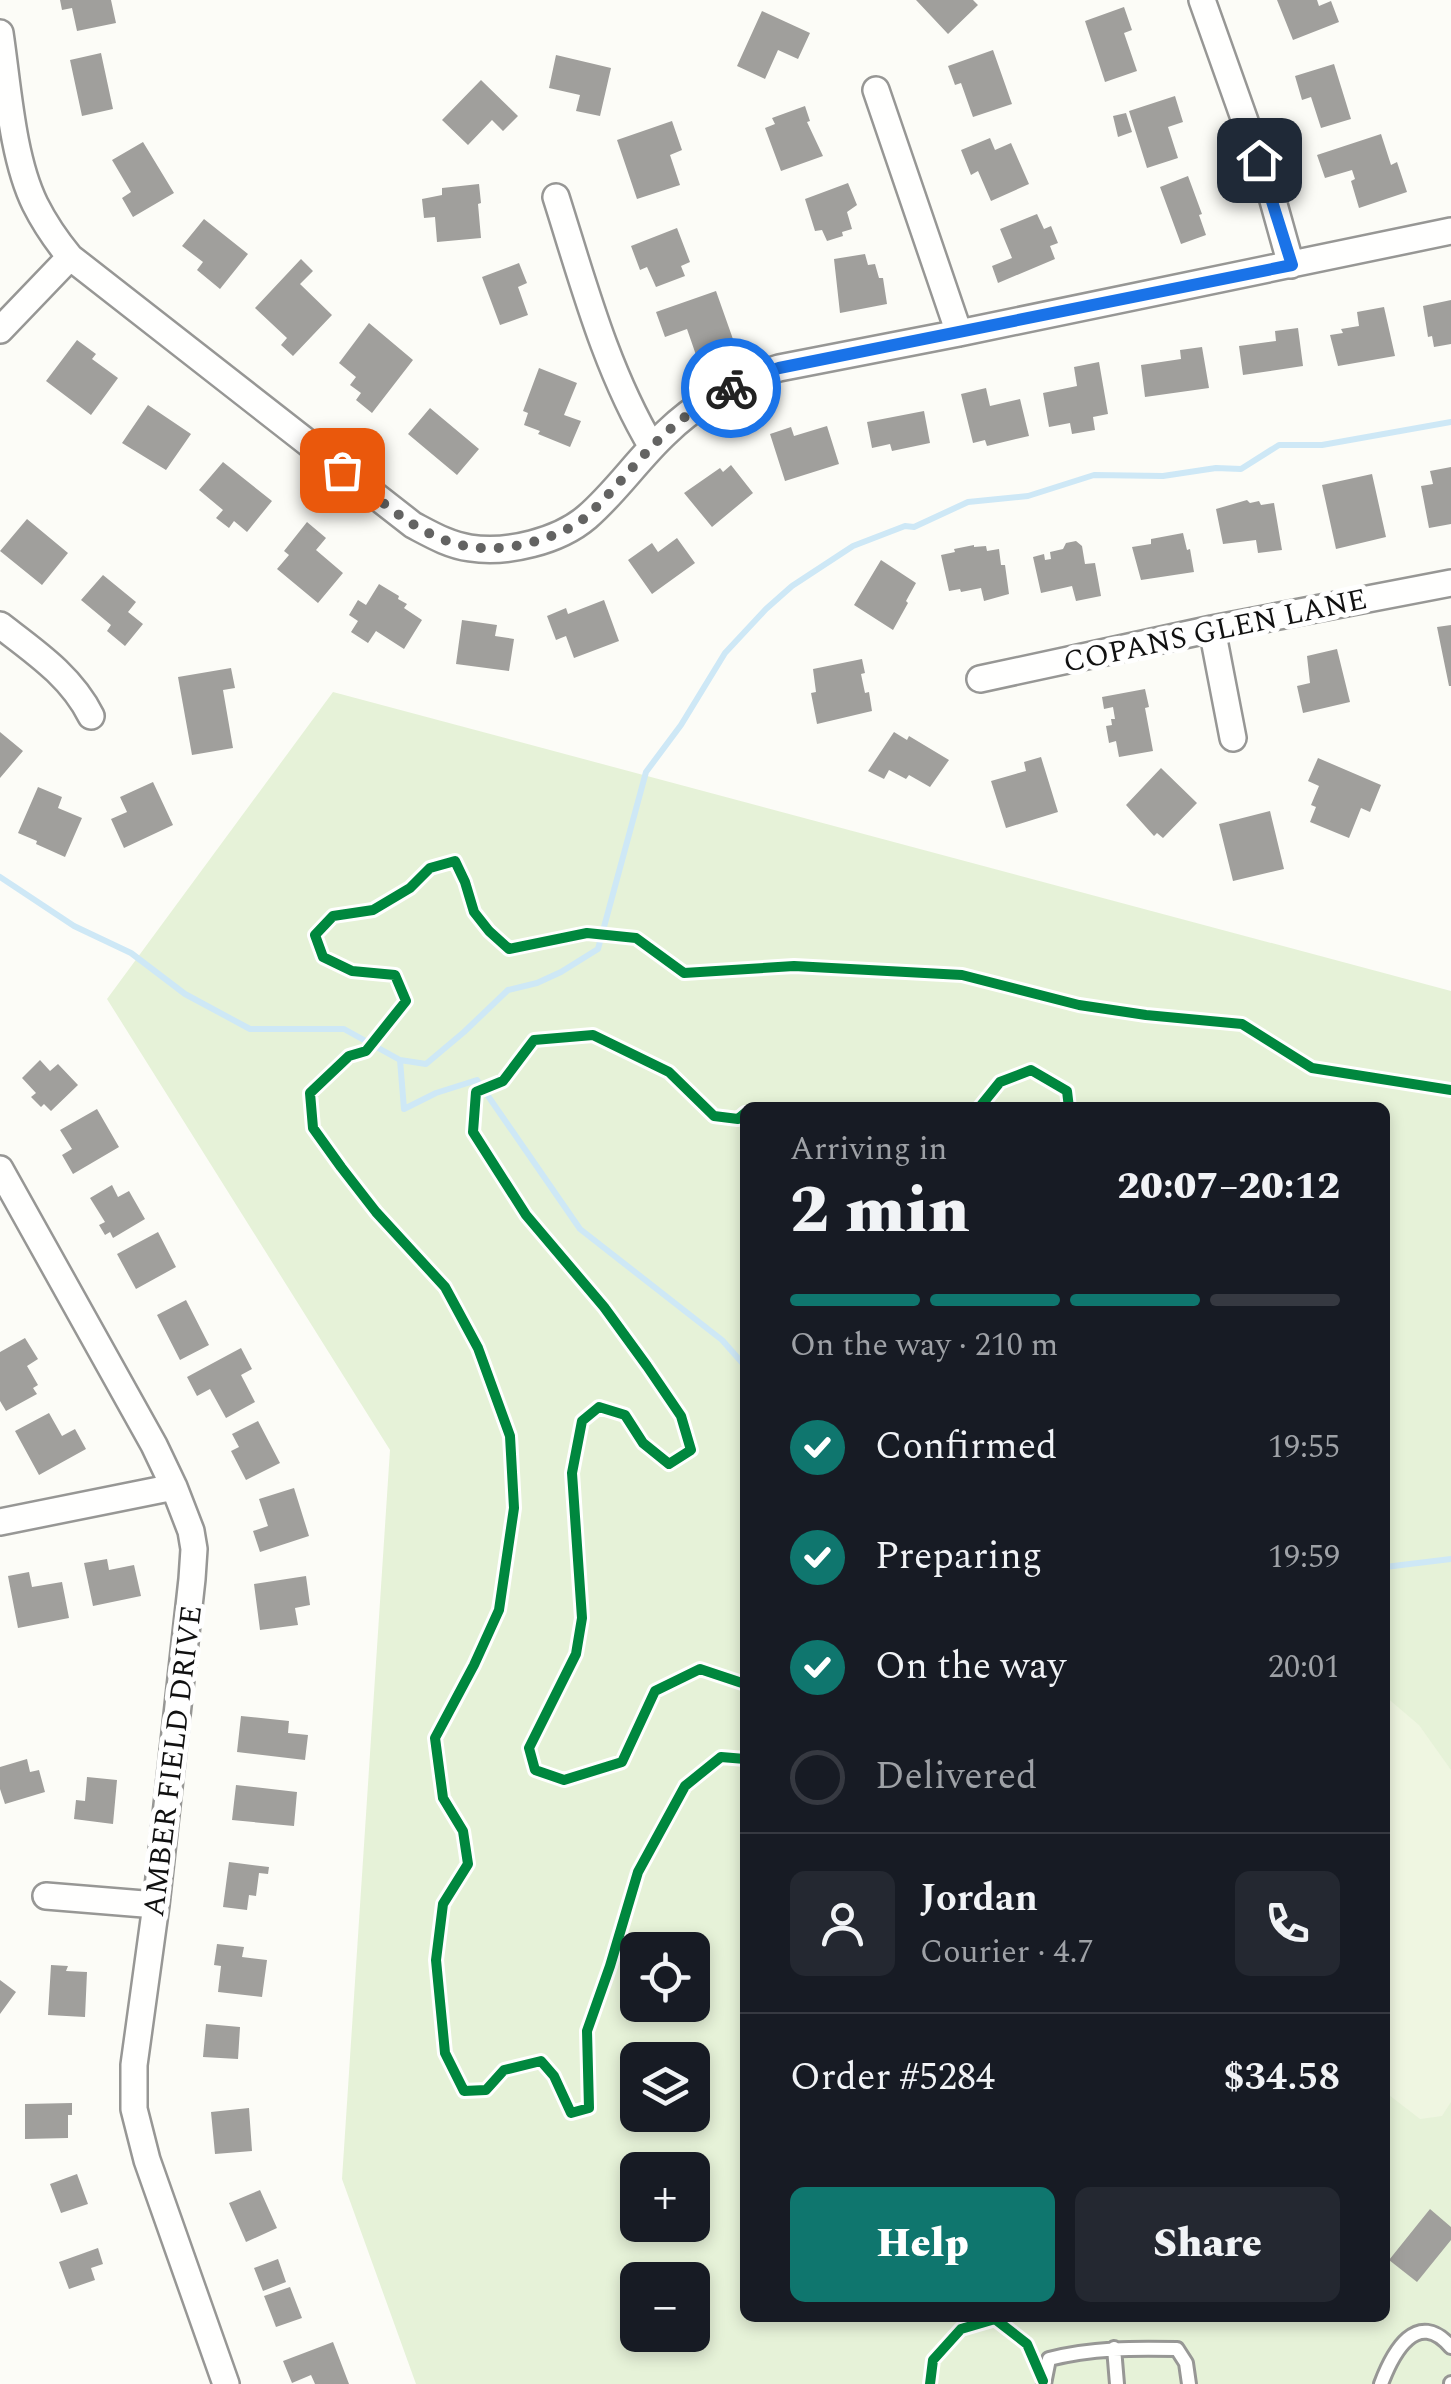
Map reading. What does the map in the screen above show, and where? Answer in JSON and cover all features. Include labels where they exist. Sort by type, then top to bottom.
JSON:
[{"type":"street","points":[[1202,0],[1292,265]]},
{"type":"street","points":[[0,33],[26,180],[52,235],[70,257],[413,525],[444,542],[473,549],[503,548],[568,530],[586,517],[696,407],[754,376],[1451,231]]},
{"type":"street","points":[[876,90],[958,333]]},
{"type":"street","points":[[556,196],[617,382],[652,447]]},
{"type":"street","points":[[0,330],[70,257]]},
{"type":"street","name":"COPANS GLEN LANE","points":[[980,679],[1451,583]]},
{"type":"street","points":[[0,625],[70,682],[91,716]]},
{"type":"street","points":[[1212,629],[1233,738]]},
{"type":"street","name":"AMBER FIELD DRIVE","points":[[0,1169],[154,1445],[192,1531],[194,1549],[156,1905],[134,2065],[134,2109],[147,2160],[226,2384]]},
{"type":"street","points":[[0,1522],[174,1487]]},
{"type":"street","points":[[46,1896],[156,1905]]},
{"type":"lane","points":[[1381,2384],[1395,2352],[1407,2338],[1427,2331],[1441,2336],[1451,2347]]},
{"type":"lane","points":[[1044,2384],[1049,2359],[1114,2348],[1177,2348],[1186,2363],[1188,2384]]},
{"type":"lane","points":[[1114,2348],[1117,2384]]},
{"type":"green space","points":[[333,692],[1451,991],[1451,2384],[416,2384],[342,2179],[390,1450],[107,999]]},
{"type":"green space","points":[[1390,1700],[1419,1725],[1451,1770],[1451,2102],[1442,2116],[1420,2119],[1390,2096]]},
{"type":"building","points":[[60,0],[111,0],[116,23],[77,31],[72,8],[62,10]]},
{"type":"building","points":[[916,0],[973,0],[978,5],[948,34]]},
{"type":"building","points":[[1277,0],[1317,0],[1319,6],[1331,1],[1339,22],[1293,40]]},
{"type":"building","points":[[1124,7],[1132,30],[1124,33],[1137,71],[1105,82],[1085,21]]},
{"type":"building","points":[[762,11],[810,33],[798,59],[778,50],[765,79],[737,66]]},
{"type":"building","points":[[993,50],[1012,104],[973,117],[961,83],[955,85],[948,66]]},
{"type":"building","points":[[101,53],[113,109],[82,116],[70,60]]},
{"type":"building","points":[[556,55],[611,68],[600,116],[576,111],[580,95],[549,88]]},
{"type":"building","points":[[1334,64],[1351,119],[1321,128],[1311,97],[1302,100],[1295,76]]},
{"type":"building","points":[[481,80],[518,116],[503,131],[492,120],[468,145],[442,120]]},
{"type":"building","points":[[1175,96],[1183,122],[1168,127],[1178,158],[1147,168],[1129,111]]},
{"type":"building","points":[[805,106],[810,121],[807,122],[823,156],[781,171],[765,128],[775,124],[772,118]]},
{"type":"building","points":[[1126,113],[1132,132],[1118,137],[1113,116]]},
{"type":"building","points":[[672,121],[682,150],[670,155],[680,185],[637,199],[617,140]]},
{"type":"building","points":[[1381,134],[1391,165],[1397,162],[1407,192],[1359,208],[1352,170],[1325,178],[1317,155]]},
{"type":"building","points":[[990,138],[995,150],[1011,143],[1029,184],[991,201],[978,171],[971,175],[961,150]]},
{"type":"building","points":[[143,142],[174,193],[133,217],[122,198],[131,192],[112,160]]},
{"type":"building","points":[[1188,176],[1206,235],[1181,244],[1160,187]]},
{"type":"building","points":[[848,183],[857,205],[847,212],[852,229],[827,241],[822,230],[815,231],[805,199]]},
{"type":"building","points":[[479,184],[481,238],[437,242],[435,217],[424,218],[422,199],[442,195],[442,188]]},
{"type":"building","points":[[1037,214],[1044,229],[1051,226],[1058,243],[1050,246],[1055,259],[998,283],[992,266],[1012,258],[1000,229]]},
{"type":"building","points":[[204,219],[248,254],[220,289],[197,270],[203,262],[182,246]]},
{"type":"building","points":[[677,228],[690,262],[681,266],[685,276],[656,287],[647,267],[640,270],[631,246]]},
{"type":"building","points":[[865,254],[868,265],[875,264],[879,278],[883,278],[887,304],[840,313],[834,259]]},
{"type":"building","points":[[301,259],[313,271],[300,284],[332,315],[293,356],[281,345],[287,338],[255,308]]},
{"type":"building","points":[[519,263],[527,283],[518,287],[528,315],[500,325],[482,277]]},
{"type":"building","points":[[716,291],[734,342],[696,355],[687,329],[665,337],[656,312]]},
{"type":"building","points":[[1451,300],[1451,344],[1434,347],[1432,336],[1428,337],[1423,306]]},
{"type":"building","points":[[1384,307],[1395,356],[1338,366],[1330,335],[1359,326],[1357,312]]},
{"type":"building","points":[[369,323],[413,360],[372,413],[356,400],[361,393],[350,385],[356,377],[339,363]]},
{"type":"building","points":[[1298,328],[1303,366],[1243,375],[1239,346],[1276,341],[1275,331]]},
{"type":"building","points":[[77,340],[96,354],[92,359],[118,378],[91,415],[46,381]]},
{"type":"building","points":[[1202,347],[1209,388],[1145,397],[1141,365],[1181,359],[1180,350]]},
{"type":"building","points":[[1099,362],[1108,414],[1093,417],[1095,430],[1072,434],[1070,423],[1049,427],[1043,393],[1077,386],[1074,367]]},
{"type":"building","points":[[539,368],[577,383],[564,415],[581,421],[570,447],[524,425],[528,413],[523,411]]},
{"type":"building","points":[[986,388],[990,406],[1020,399],[1029,436],[987,446],[985,440],[973,443],[961,394]]},
{"type":"building","points":[[148,405],[191,434],[166,470],[122,443]]},
{"type":"building","points":[[430,408],[479,449],[457,475],[408,434]]},
{"type":"building","points":[[924,411],[930,443],[892,451],[890,444],[872,448],[867,422]]},
{"type":"building","points":[[827,426],[839,464],[785,481],[770,434],[791,427],[794,436]]},
{"type":"building","points":[[223,462],[272,501],[247,532],[234,521],[229,528],[216,518],[223,510],[199,490]]},
{"type":"building","points":[[731,465],[753,493],[712,527],[684,493],[720,468],[723,472]]},
{"type":"building","points":[[1451,467],[1451,524],[1429,528],[1421,486],[1433,484],[1430,471]]},
{"type":"building","points":[[1372,474],[1386,537],[1336,549],[1322,485]]},
{"type":"building","points":[[1247,500],[1259,501],[1261,505],[1274,503],[1282,550],[1258,553],[1256,540],[1223,544],[1216,509]]},
{"type":"building","points":[[27,519],[68,553],[42,585],[0,551]]},
{"type":"building","points":[[307,522],[326,538],[316,550],[343,573],[318,603],[277,569],[289,555],[284,551]]},
{"type":"building","points":[[1183,533],[1194,572],[1141,580],[1132,547]]},
{"type":"building","points":[[677,538],[695,563],[652,594],[628,560],[652,543],[658,552]]},
{"type":"building","points":[[1076,541],[1082,546],[1085,564],[1095,563],[1101,596],[1076,601],[1072,586],[1041,593],[1033,557],[1044,554],[1045,560],[1051,559],[1050,552]]},
{"type":"building","points":[[974,545],[986,546],[987,551],[999,549],[1009,594],[984,601],[981,588],[949,591],[941,555]]},
{"type":"building","points":[[881,560],[916,583],[893,630],[854,605]]},
{"type":"building","points":[[103,575],[136,602],[128,612],[143,624],[125,646],[107,631],[111,625],[81,600]]},
{"type":"building","points":[[379,584],[399,596],[407,604],[404,608],[422,620],[404,649],[376,631],[368,643],[351,632],[358,621],[349,615],[358,600],[366,605]]},
{"type":"building","points":[[604,600],[619,641],[574,658],[566,636],[556,640],[547,616],[566,608],[568,614]]},
{"type":"building","points":[[462,620],[497,625],[495,636],[514,639],[509,671],[456,664]]},
{"type":"building","points":[[1451,625],[1451,686],[1449,686],[1437,627]]},
{"type":"building","points":[[1337,649],[1350,702],[1303,713],[1297,686],[1310,683],[1307,656]]},
{"type":"building","points":[[862,659],[865,673],[861,674],[872,711],[817,724],[811,693],[816,692],[813,669]]},
{"type":"building","points":[[231,668],[235,688],[223,690],[233,748],[192,755],[178,677]]},
{"type":"building","points":[[1145,689],[1153,751],[1119,757],[1116,741],[1109,743],[1106,726],[1115,719],[1113,707],[1104,709],[1102,697]]},
{"type":"building","points":[[0,732],[23,751],[0,778]]},
{"type":"building","points":[[894,732],[907,740],[909,736],[949,760],[930,787],[909,775],[906,779],[889,770],[884,779],[868,771]]},
{"type":"building","points":[[1041,757],[1058,812],[1006,828],[991,781],[1026,771],[1024,762]]},
{"type":"building","points":[[1318,758],[1381,785],[1370,812],[1361,808],[1349,838],[1310,822],[1316,807],[1311,805],[1319,786],[1308,781]]},
{"type":"building","points":[[1161,768],[1197,803],[1163,838],[1157,833],[1154,836],[1126,805]]},
{"type":"building","points":[[153,782],[173,825],[124,848],[111,819],[127,812],[120,797]]},
{"type":"building","points":[[38,787],[62,797],[58,808],[82,818],[65,857],[18,833]]},
{"type":"building","points":[[1270,811],[1284,869],[1233,881],[1219,824]]},
{"type":"building","points":[[40,1060],[50,1071],[58,1064],[78,1085],[51,1111],[31,1097],[36,1093],[22,1078]]},
{"type":"building","points":[[97,1109],[119,1147],[73,1174],[62,1155],[72,1149],[60,1130]]},
{"type":"building","points":[[112,1185],[118,1197],[129,1191],[145,1219],[113,1238],[110,1232],[105,1235],[99,1225],[105,1222],[90,1198]]},
{"type":"building","points":[[158,1232],[176,1267],[136,1289],[117,1254]]},
{"type":"building","points":[[186,1300],[209,1345],[180,1360],[157,1315]]},
{"type":"building","points":[[25,1338],[38,1359],[27,1366],[38,1385],[33,1388],[37,1394],[6,1411],[0,1401],[0,1352]]},
{"type":"building","points":[[241,1348],[252,1369],[241,1375],[255,1402],[226,1418],[210,1389],[197,1396],[187,1377]]},
{"type":"building","points":[[49,1413],[62,1436],[75,1429],[86,1449],[39,1475],[15,1431]]},
{"type":"building","points":[[258,1421],[280,1463],[246,1480],[231,1451],[239,1447],[232,1434]]},
{"type":"building","points":[[294,1488],[309,1536],[260,1552],[253,1531],[268,1526],[259,1499]]},
{"type":"building","points":[[107,1559],[109,1570],[134,1565],[141,1596],[93,1606],[84,1563]]},
{"type":"building","points":[[29,1572],[32,1587],[62,1582],[69,1618],[18,1628],[8,1576]]},
{"type":"building","points":[[306,1576],[310,1605],[295,1608],[298,1625],[260,1630],[254,1584]]},
{"type":"building","points":[[241,1716],[289,1721],[288,1733],[308,1735],[305,1760],[237,1752]]},
{"type":"building","points":[[27,1759],[30,1772],[39,1770],[45,1792],[5,1804],[0,1767]]},
{"type":"building","points":[[87,1777],[117,1780],[113,1824],[74,1819],[76,1800],[85,1801]]},
{"type":"building","points":[[236,1785],[297,1792],[294,1826],[232,1820]]},
{"type":"building","points":[[229,1862],[269,1867],[268,1874],[259,1873],[256,1896],[249,1895],[247,1910],[223,1907]]},
{"type":"building","points":[[217,1944],[244,1947],[242,1957],[267,1960],[262,1997],[218,1992],[221,1966],[214,1965]]},
{"type":"building","points":[[51,1965],[68,1966],[66,1971],[87,1972],[85,2017],[48,2015]]},
{"type":"building","points":[[0,1980],[16,1992],[0,2014]]},
{"type":"building","points":[[206,2024],[240,2027],[238,2059],[203,2057]]},
{"type":"building","points":[[72,2103],[68,2138],[25,2139],[25,2104]]},
{"type":"building","points":[[249,2108],[252,2151],[215,2154],[211,2112]]},
{"type":"building","points":[[77,2174],[88,2204],[61,2213],[50,2184]]},
{"type":"building","points":[[260,2190],[277,2228],[246,2242],[229,2203]]},
{"type":"building","points":[[1430,2209],[1451,2227],[1451,2240],[1417,2282],[1390,2259]]},
{"type":"building","points":[[98,2248],[103,2264],[91,2268],[95,2280],[69,2289],[59,2262]]},
{"type":"building","points":[[278,2259],[286,2282],[263,2291],[254,2268]]},
{"type":"building","points":[[290,2287],[302,2318],[276,2327],[264,2296]]},
{"type":"building","points":[[333,2342],[349,2384],[315,2384],[311,2375],[292,2383],[283,2361]]},
{"type":"waterway","points":[[0,877],[74,926],[131,953],[185,994],[250,1029],[344,1029],[400,1060],[426,1064],[508,990],[537,983],[598,949],[646,772],[681,725],[725,653],[792,586],[853,546],[905,526],[914,527],[968,502],[1028,496],[1094,475],[1163,476],[1216,468],[1241,469],[1279,445],[1322,445],[1451,422]]},
{"type":"waterway","points":[[400,1060],[404,1109],[436,1093],[477,1080],[580,1229],[722,1340],[740,1360]]},
{"type":"waterway","points":[[1390,1566],[1451,1559]]},
{"type":"cycle path","points":[[740,1759],[721,1757],[685,1786],[638,1872],[587,2031],[589,2108],[571,2113],[554,2076],[541,2061],[504,2070],[486,2090],[464,2091],[445,2053],[436,1960],[443,1904],[468,1864],[463,1831],[443,1798],[435,1738],[499,1610],[514,1508],[510,1436],[478,1348],[445,1287],[376,1212],[313,1128],[310,1093],[349,1056],[366,1051],[406,1001],[395,975],[352,971],[323,957],[315,935],[333,916],[373,910],[410,888],[430,868],[455,861],[474,912],[509,949],[587,933],[636,938],[684,973],[794,966],[962,975],[1079,1005],[1242,1024],[1312,1068],[1451,1090]]},
{"type":"cycle path","points":[[740,1117],[714,1116],[669,1072],[593,1035],[534,1040],[503,1081],[476,1092],[473,1132],[526,1215],[604,1307],[647,1366],[681,1416],[691,1450],[669,1464],[643,1443],[625,1415],[599,1407],[582,1421],[572,1473],[582,1618],[576,1654],[529,1748],[535,1770],[564,1780],[622,1762],[655,1691],[700,1669],[740,1682]]},
{"type":"cycle path","points":[[984,1102],[1000,1082],[1031,1070],[1067,1091],[1068,1102]]},
{"type":"cycle path","points":[[930,2384],[933,2360],[961,2329],[985,2322]]},
{"type":"cycle path","points":[[999,2322],[1027,2344],[1043,2381]]},
{"type":"way so far","points":[[342,470],[413,525],[444,542],[473,549],[528,543],[568,530],[586,517],[667,432],[696,407],[731,388]]},
{"type":"route","points":[[731,388],[779,368],[1292,265],[1259,160]]}]
